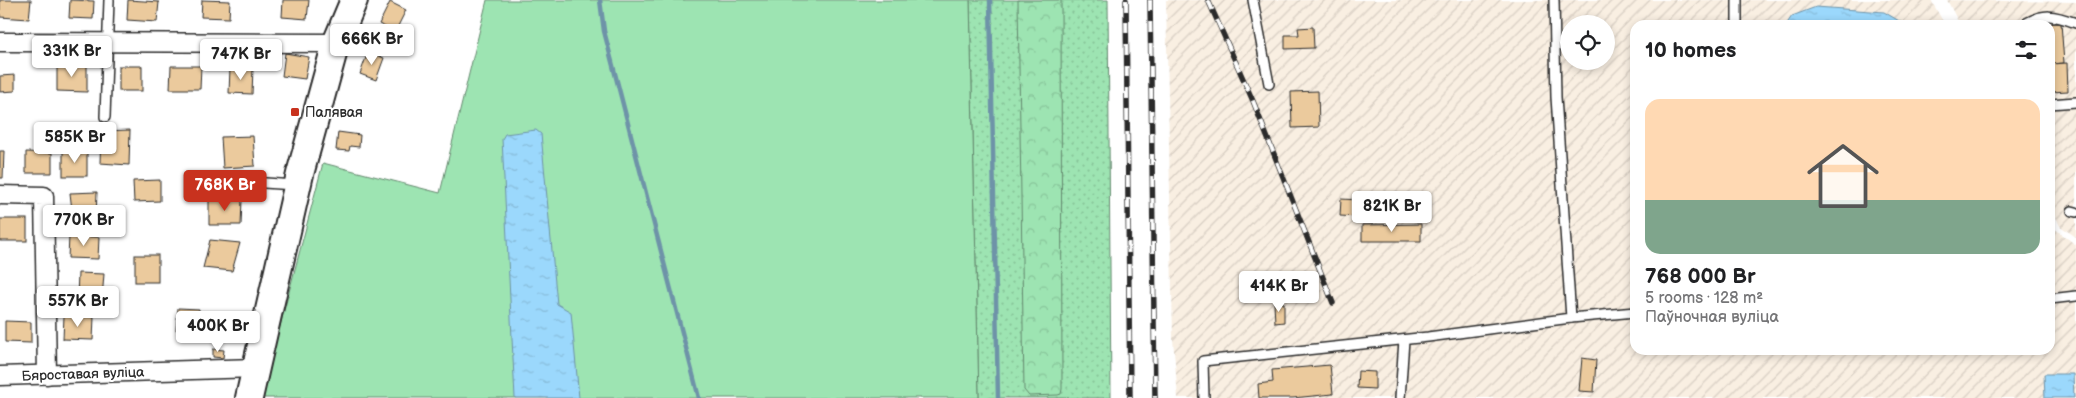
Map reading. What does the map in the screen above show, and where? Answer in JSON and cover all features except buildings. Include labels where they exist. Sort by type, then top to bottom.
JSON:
[{"type":"main road","points":[[249,398],[298,185],[336,43],[354,0]]},
{"type":"street","points":[[0,42],[336,43]]},
{"type":"street","points":[[0,196],[44,196],[47,375]]},
{"type":"street","name":"Бяроставая вуліца","points":[[0,376],[256,368]]},
{"type":"lane","points":[[105,117],[109,0]]},
{"type":"lane","points":[[1253,0],[1269,84]]},
{"type":"lane","points":[[1554,0],[1556,97],[1571,318]]},
{"type":"lane","points":[[1737,0],[1738,20]]},
{"type":"lane","points":[[2032,20],[2037,17],[2059,16],[2076,23]]},
{"type":"lane","points":[[2055,104],[2076,102]]},
{"type":"lane","points":[[190,178],[298,185]]},
{"type":"lane","points":[[2055,298],[2076,296]]},
{"type":"lane","points":[[1204,398],[1203,361],[1404,340],[1571,318],[1630,312]]},
{"type":"lane","points":[[1400,398],[1404,340]]},
{"type":"shaded area","points":[[1166,0],[1931,0],[1942,20],[1630,20],[1630,355],[2055,355],[2055,229],[2076,245],[2076,398],[1178,398],[1173,339]]},
{"type":"shaded area","points":[[1947,0],[2076,2],[2076,237],[2060,226],[2055,216],[2055,20],[1957,20]]},
{"type":"green space","points":[[487,0],[970,0],[979,398],[261,398],[323,163],[440,193]]},
{"type":"green space","points":[[970,0],[1108,0],[1111,398],[979,398]]},
{"type":"green space","points":[[1018,0],[1061,0],[1062,389],[1061,394],[1058,395],[1029,396],[1024,390]]},
{"type":"water","points":[[1816,7],[1884,12],[1898,20],[1789,20],[1792,16]]},
{"type":"water","points":[[536,130],[541,134],[557,304],[571,312],[579,398],[515,398],[502,139],[505,134]]},
{"type":"water","points":[[2044,374],[2073,374],[2074,398],[2045,398]]},
{"type":"waterway","points":[[600,0],[604,31],[699,398]]},
{"type":"waterway","points":[[990,0],[998,398]]},
{"type":"railway","points":[[1126,0],[1130,398]]},
{"type":"railway","points":[[1150,0],[1155,398]]},
{"type":"railway","points":[[1208,0],[1253,101],[1333,303]]},
{"type":"place","name":"Палявая","points":[[295,112]]}]
